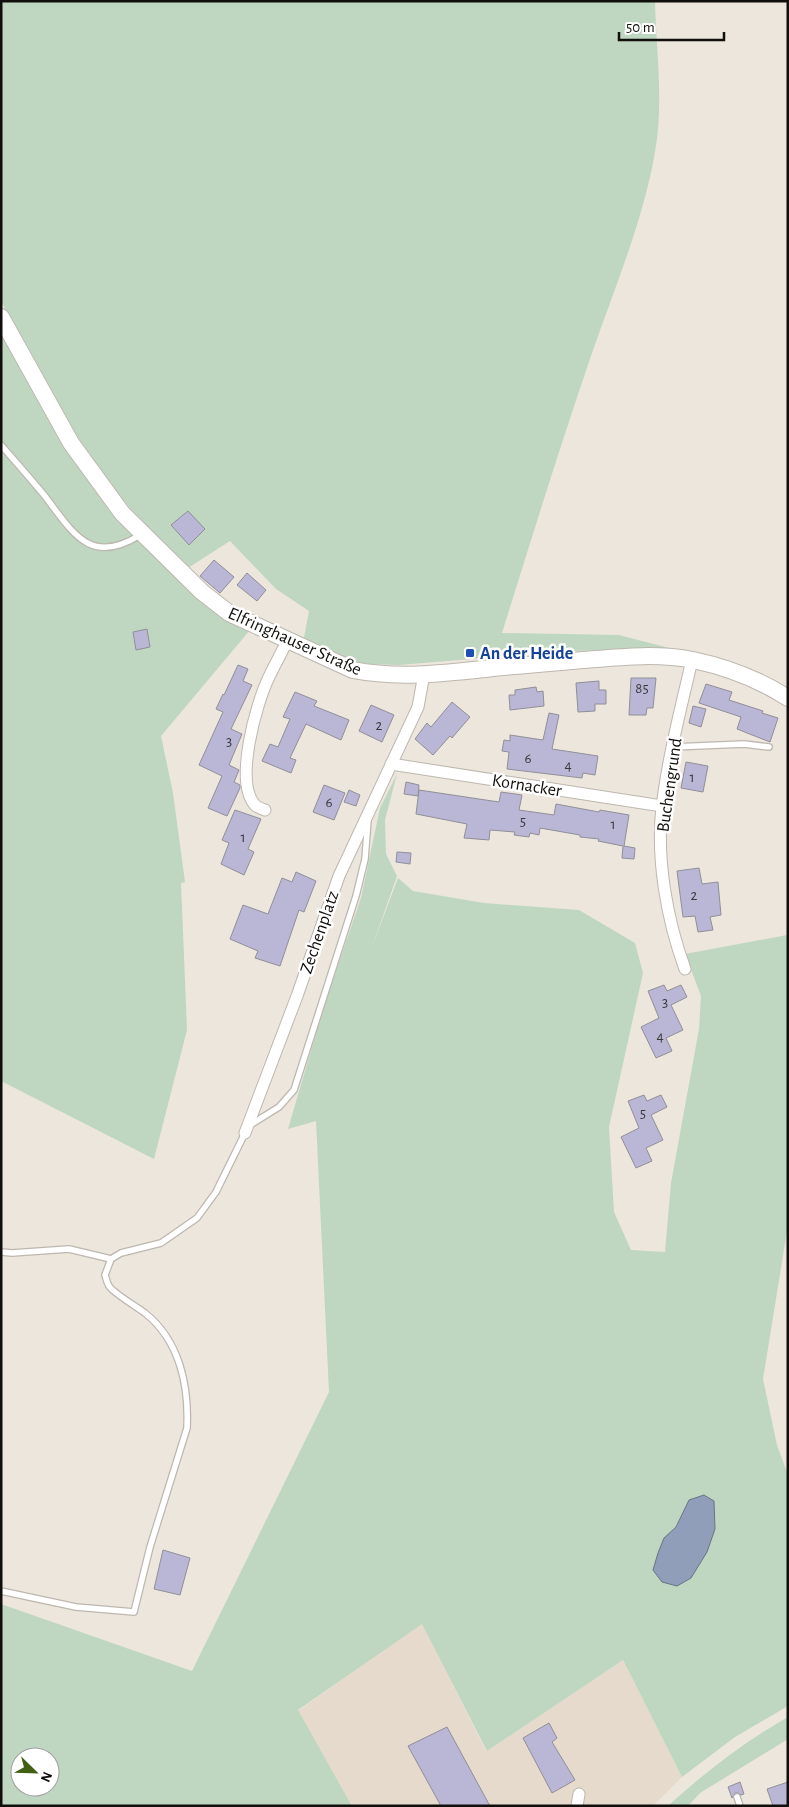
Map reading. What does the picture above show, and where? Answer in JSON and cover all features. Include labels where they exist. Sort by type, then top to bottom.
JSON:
[{"type":"main road","name":"Elfringhauser Straße","points":[[1,318],[71,443],[122,513],[216,603],[236,617],[353,670],[387,676],[652,656],[692,660],[720,667],[744,676],[788,698]]},
{"type":"street","points":[[265,810],[255,805],[247,790],[245,774],[250,740],[258,708],[267,680],[287,641]]},
{"type":"street","name":"Buchengrund","points":[[685,969],[675,943],[661,860],[662,806],[692,660]]},
{"type":"street","name":"Zechenplatz","points":[[246,1130],[297,996],[339,876],[418,706],[424,674]]},
{"type":"street","name":"Kornacker","points":[[391,764],[662,806]]},
{"type":"street","points":[[577,1806],[579,1794]]},
{"type":"lane","points":[[1,445],[42,492],[76,536],[91,545],[113,546],[123,545],[143,533]]},
{"type":"lane","points":[[673,747],[744,744],[770,747]]},
{"type":"lane","points":[[246,1130],[279,1107],[294,1090],[356,896],[364,860],[369,810]]},
{"type":"lane","name":"Zechenplatz","points":[[111,1259],[121,1253],[161,1243],[197,1218],[216,1192],[246,1130]]},
{"type":"lane","points":[[1,1252],[69,1249],[111,1259],[105,1275],[109,1287],[147,1314],[170,1341],[183,1370],[188,1409],[188,1428],[150,1547],[134,1612],[76,1607],[1,1591]]},
{"type":"lane","points":[[737,1797],[740,1806]]},
{"type":"shaded area","points":[[422,1623],[486,1751],[623,1660],[682,1777],[653,1806],[352,1806],[298,1711]]},
{"type":"green space","points":[[1,1],[655,1],[659,114],[658,133],[650,178],[636,229],[592,353],[502,633],[619,635],[673,649],[568,651],[399,665],[348,661],[303,643],[309,611],[276,589],[230,541],[188,568],[142,522],[107,481],[72,429],[1,301]]},
{"type":"green space","points":[[1,330],[67,448],[250,630],[161,736],[173,793],[185,882],[181,883],[187,1030],[154,1159],[1,1081]]},
{"type":"green space","points":[[397,774],[385,820],[386,854],[397,876],[372,947],[398,878],[413,891],[484,903],[579,910],[635,943],[643,973],[609,1127],[614,1212],[631,1250],[665,1252],[671,1183],[699,1029],[701,996],[685,954],[787,935],[788,1225],[763,1379],[777,1445],[788,1475],[788,1706],[735,1737],[682,1777],[623,1660],[487,1751],[422,1624],[298,1710],[352,1806],[1,1806],[1,1604],[192,1671],[329,1392],[316,1121],[288,1129],[325,1003],[361,898],[380,808]],"holes":[[[689,1500],[714,1517],[715,1529],[664,1538],[676,1527]]]},
{"type":"green space","points":[[788,1717],[788,1739],[700,1793],[688,1806],[668,1806],[725,1758]]},
{"type":"water","points":[[704,1495],[714,1501],[715,1529],[707,1552],[691,1578],[677,1586],[662,1582],[653,1570],[664,1538],[676,1527],[689,1500]]},
{"type":"building","points":[[188,511],[205,529],[189,545],[171,525]]},
{"type":"building","points":[[214,560],[234,577],[220,593],[200,576]]},
{"type":"building","points":[[247,573],[266,590],[257,601],[237,585]]},
{"type":"building","points":[[147,629],[150,647],[136,650],[133,632]]},
{"type":"building","points":[[238,665],[248,669],[243,681],[252,685],[231,729],[242,734],[229,765],[239,770],[234,782],[240,785],[240,788],[227,816],[208,808],[222,776],[199,765],[223,712],[216,709]]},
{"type":"building","points":[[631,678],[656,678],[653,708],[647,708],[646,715],[629,715]]},
{"type":"building","points":[[599,681],[599,690],[606,690],[606,704],[595,704],[595,711],[578,712],[576,683]]},
{"type":"building","points":[[706,684],[732,692],[729,700],[778,718],[770,742],[737,729],[741,717],[699,703]]},
{"type":"building","points":[[536,687],[537,692],[543,691],[544,706],[510,710],[509,695],[515,695],[515,690]]},
{"type":"building","points":[[295,692],[317,701],[314,706],[349,720],[341,740],[306,724],[290,758],[296,760],[291,773],[262,761],[270,744],[278,747],[290,719],[283,717]]},
{"type":"building","points":[[452,702],[470,717],[452,738],[450,736],[433,755],[415,739],[427,723],[431,727]]},
{"type":"building","points":[[371,705],[394,715],[382,742],[359,731]]},
{"type":"building","points":[[693,706],[706,709],[701,727],[689,723]]},
{"type":"building","points":[[549,713],[559,715],[552,749],[598,756],[595,775],[583,773],[582,778],[507,769],[509,752],[502,751],[504,740],[510,741],[510,735],[543,740]]},
{"type":"building","points":[[686,762],[708,766],[703,792],[681,788]]},
{"type":"building","points":[[406,782],[419,785],[418,796],[404,794]]},
{"type":"building","points":[[324,785],[345,793],[334,820],[313,812]]},
{"type":"building","points":[[349,790],[360,795],[356,806],[344,802]]},
{"type":"building","points":[[419,790],[499,802],[501,792],[522,795],[519,810],[554,815],[556,804],[599,812],[600,810],[629,815],[624,846],[635,848],[634,859],[622,858],[623,846],[598,841],[599,839],[580,837],[580,835],[540,828],[539,835],[530,833],[529,837],[514,835],[515,832],[490,830],[489,840],[464,838],[467,824],[416,814]]},
{"type":"building","points":[[235,810],[261,819],[248,849],[254,852],[244,875],[221,864],[229,843],[222,840]]},
{"type":"building","points":[[397,852],[411,853],[410,864],[396,862]]},
{"type":"building","points":[[699,868],[702,884],[718,882],[721,915],[710,917],[713,930],[698,932],[695,916],[683,917],[677,871]]},
{"type":"building","points":[[296,872],[316,881],[304,912],[299,910],[280,966],[255,958],[258,951],[230,939],[243,905],[268,914],[282,878],[292,882]]},
{"type":"building","points":[[664,985],[667,991],[681,985],[687,997],[671,1005],[683,1030],[666,1038],[672,1051],[656,1058],[641,1027],[659,1018],[648,991]]},
{"type":"building","points":[[644,1095],[647,1101],[661,1095],[667,1107],[651,1115],[663,1140],[646,1148],[652,1161],[636,1168],[621,1137],[639,1128],[628,1101]]},
{"type":"building","points":[[163,1550],[190,1558],[180,1595],[154,1589]]},
{"type":"building","points":[[549,1723],[557,1738],[552,1742],[575,1780],[552,1793],[523,1738]]},
{"type":"building","points":[[447,1727],[490,1806],[441,1806],[408,1746]]},
{"type":"building","points":[[740,1782],[744,1794],[735,1793],[732,1798],[728,1787]]},
{"type":"building","points":[[788,1782],[788,1806],[773,1806],[767,1789]]},
{"type":"place","name":"An der Heide","points":[[470,653]]}]
